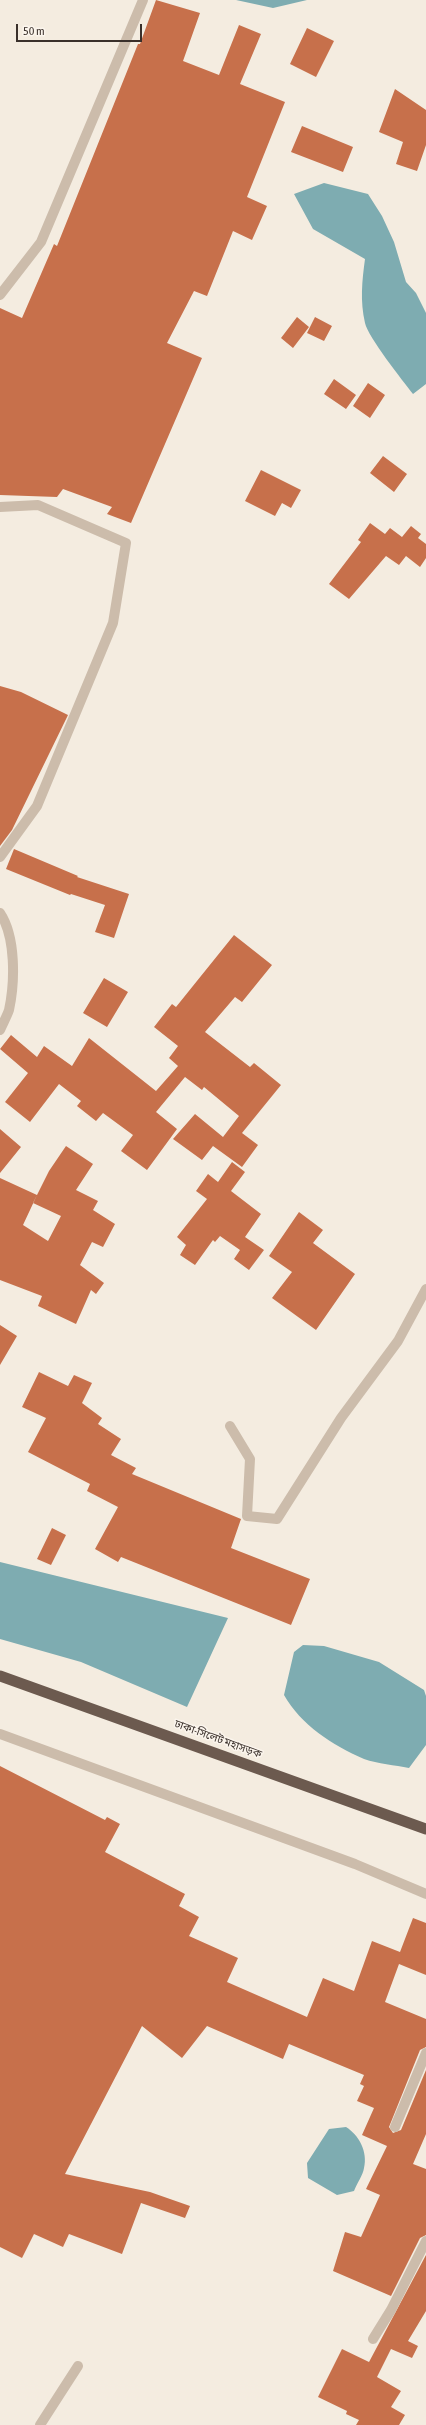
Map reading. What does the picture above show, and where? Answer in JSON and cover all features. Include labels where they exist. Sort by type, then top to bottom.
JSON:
[{"type":"highway","name":"ঢাকা-সিলেট মহাসড়ক","points":[[0,1676],[426,1829]]},
{"type":"street","points":[[0,295],[42,242],[143,0]]},
{"type":"street","points":[[0,507],[38,505],[126,543],[113,623],[38,806],[0,857]]},
{"type":"street","points":[[0,913],[4,919],[14,964],[9,1011],[0,1030]]},
{"type":"street","points":[[230,1426],[250,1459],[247,1516],[277,1519],[341,1418],[398,1341],[426,1289]]},
{"type":"street","points":[[0,1734],[355,1864],[426,1894]]},
{"type":"street","points":[[395,2127],[426,2053]]},
{"type":"street","points":[[373,2339],[391,2310],[426,2241]]},
{"type":"street","points":[[40,2425],[78,2366]]},
{"type":"water","points":[[236,0],[307,0],[273,8]]},
{"type":"water","points":[[324,183],[368,194],[382,216],[394,242],[406,282],[416,293],[426,313],[426,384],[413,394],[372,338],[365,323],[362,307],[362,291],[365,259],[313,229],[294,194]]},
{"type":"water","points":[[0,1562],[228,1618],[187,1707],[81,1662],[0,1639]]},
{"type":"water","points":[[303,1645],[324,1646],[379,1662],[424,1690],[426,1696],[426,1745],[409,1768],[364,1759],[329,1741],[299,1716],[284,1695],[294,1652]]},
{"type":"water","points":[[346,2127],[351,2130],[361,2144],[365,2156],[365,2162],[354,2191],[337,2195],[308,2178],[307,2163],[329,2129]]},
{"type":"building","points":[[156,0],[200,13],[183,61],[219,75],[239,25],[261,34],[240,84],[285,102],[247,197],[267,206],[252,240],[233,231],[207,296],[194,291],[167,343],[202,358],[131,523],[107,514],[112,507],[63,489],[57,497],[0,495],[0,308],[22,318],[54,244],[57,246],[138,44],[140,44]]},
{"type":"building","points":[[307,28],[334,41],[316,77],[290,64]]},
{"type":"building","points":[[395,89],[426,110],[426,145],[417,171],[396,164],[403,142],[379,132]]},
{"type":"building","points":[[302,126],[353,147],[343,172],[291,152]]},
{"type":"building","points":[[297,317],[309,327],[293,348],[281,338]]},
{"type":"building","points":[[315,317],[332,326],[324,341],[307,333]]},
{"type":"building","points":[[334,379],[356,395],[346,409],[324,394]]},
{"type":"building","points":[[368,383],[385,395],[370,418],[353,406]]},
{"type":"building","points":[[383,456],[407,474],[394,492],[370,473]]},
{"type":"building","points":[[261,470],[301,490],[291,508],[282,503],[275,516],[245,501]]},
{"type":"building","points":[[370,523],[385,534],[390,528],[402,537],[411,526],[421,534],[418,538],[426,544],[426,558],[420,567],[406,556],[399,565],[386,556],[349,599],[329,584],[361,542],[358,540]]},
{"type":"building","points":[[0,686],[21,692],[68,715],[12,830],[0,846]]},
{"type":"building","points":[[14,849],[78,876],[77,877],[129,894],[114,938],[95,932],[105,905],[71,894],[70,895],[6,869]]},
{"type":"building","points":[[234,935],[272,965],[242,1002],[235,997],[205,1032],[250,1067],[254,1063],[281,1085],[242,1133],[258,1145],[242,1167],[213,1146],[202,1160],[173,1139],[195,1114],[223,1137],[239,1116],[204,1087],[202,1090],[185,1077],[156,1112],[177,1129],[147,1170],[121,1151],[133,1135],[103,1113],[96,1121],[77,1106],[81,1101],[59,1084],[30,1122],[5,1102],[28,1073],[0,1049],[11,1035],[37,1057],[44,1046],[72,1066],[89,1038],[156,1091],[178,1066],[169,1058],[178,1046],[154,1027],[172,1004],[176,1007]]},
{"type":"building","points":[[104,978],[128,992],[107,1027],[83,1013]]},
{"type":"building","points":[[0,1129],[21,1147],[0,1173]]},
{"type":"building","points":[[66,1146],[93,1164],[76,1190],[98,1201],[93,1210],[115,1224],[103,1247],[92,1242],[80,1265],[104,1283],[96,1294],[91,1290],[76,1324],[38,1306],[42,1296],[0,1280],[0,1178],[37,1195],[49,1171]],"holes":[[[33,1203],[61,1216],[48,1241],[23,1225]]]},
{"type":"building","points":[[232,1162],[245,1172],[231,1191],[261,1214],[245,1237],[264,1250],[249,1270],[234,1259],[240,1250],[220,1236],[215,1242],[213,1240],[195,1265],[180,1255],[186,1245],[177,1237],[207,1199],[196,1191],[208,1174],[218,1182]]},
{"type":"building","points":[[299,1212],[323,1230],[313,1243],[355,1274],[316,1330],[272,1298],[292,1272],[269,1256]]},
{"type":"building","points":[[0,1325],[17,1336],[0,1365]]},
{"type":"building","points":[[39,1372],[68,1386],[74,1375],[92,1383],[82,1403],[102,1418],[98,1424],[121,1439],[111,1455],[136,1468],[132,1474],[241,1519],[231,1548],[310,1579],[291,1625],[121,1557],[118,1562],[95,1549],[118,1507],[87,1491],[90,1484],[28,1452],[46,1418],[22,1407]]},
{"type":"building","points":[[52,1528],[66,1535],[51,1565],[37,1559]]},
{"type":"building","points":[[0,1766],[105,1820],[107,1817],[120,1824],[105,1852],[185,1894],[179,1906],[199,1917],[189,1936],[238,1958],[227,1982],[307,2017],[323,1978],[354,1991],[372,1941],[400,1952],[413,1918],[426,1923],[426,1975],[399,1964],[385,2002],[426,2019],[426,2047],[420,2050],[389,2127],[393,2133],[401,2130],[426,2070],[426,2134],[413,2164],[426,2169],[426,2235],[420,2238],[391,2296],[333,2271],[345,2232],[361,2237],[380,2195],[366,2189],[387,2146],[362,2135],[374,2108],[357,2101],[364,2086],[360,2084],[364,2075],[289,2044],[283,2059],[207,2026],[182,2058],[142,2026],[65,2174],[150,2192],[190,2206],[185,2218],[141,2203],[122,2254],[69,2234],[63,2247],[34,2234],[22,2258],[0,2247]]},
{"type":"building","points":[[426,2255],[426,2311],[408,2341],[418,2346],[412,2358],[391,2349],[377,2377],[401,2391],[391,2407],[405,2415],[399,2425],[356,2425],[359,2420],[346,2414],[347,2411],[318,2397],[342,2349],[369,2362]]}]
